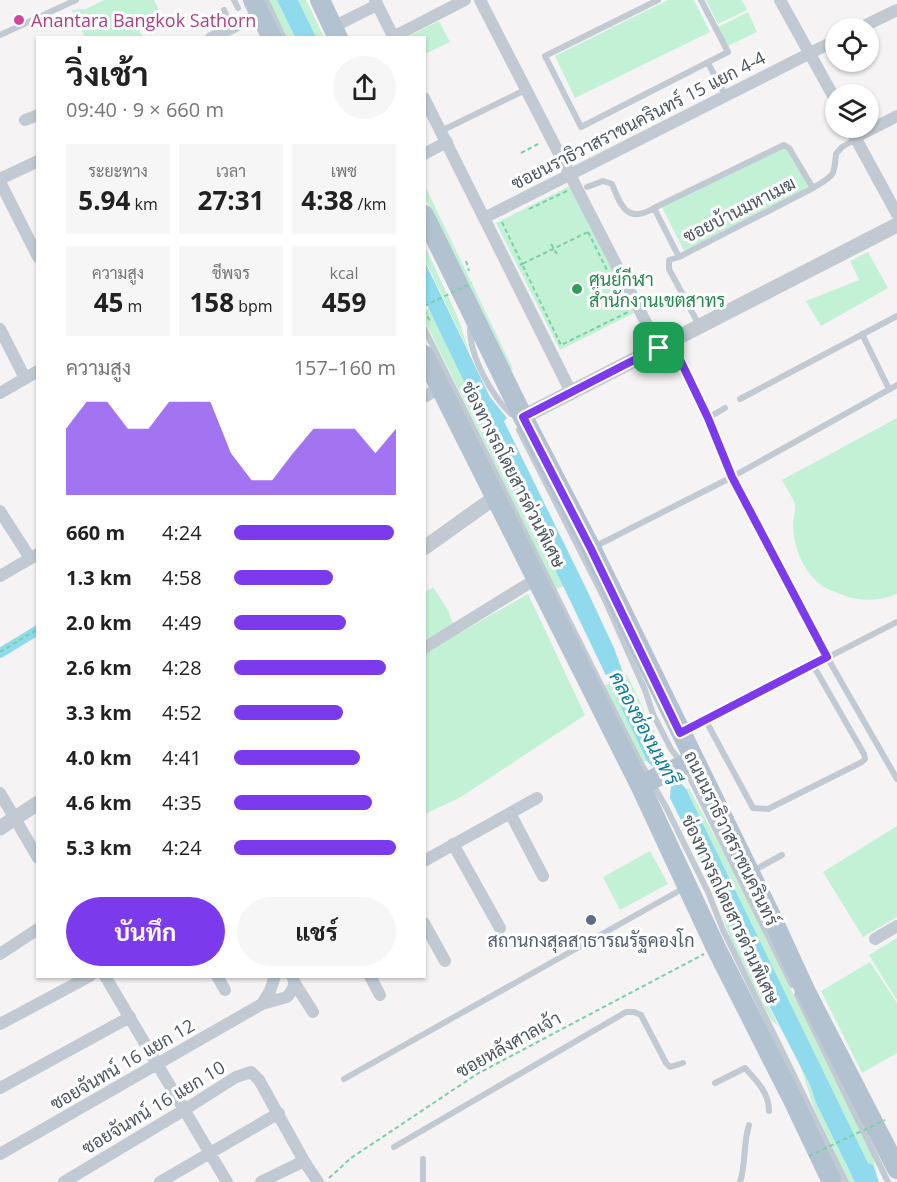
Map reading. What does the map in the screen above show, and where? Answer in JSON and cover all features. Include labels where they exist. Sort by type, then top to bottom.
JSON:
[{"type":"main road","points":[[320,0],[336,32]]},
{"type":"main road","points":[[254,5],[271,36]]},
{"type":"main road","name":"ถนนนราธิวาสราชนครินทร์","points":[[426,219],[517,416],[591,549],[680,733],[667,773],[687,886],[794,1100],[832,1182]]},
{"type":"main road","name":"ถนนนราธิวาสราชนครินทร์","points":[[426,364],[432,392],[494,498],[536,579],[667,773],[750,873],[805,990],[897,1169]]},
{"type":"street","points":[[396,36],[465,0]]},
{"type":"street","points":[[480,0],[525,90],[665,344]]},
{"type":"street","points":[[780,0],[826,84]]},
{"type":"street","points":[[336,32],[376,2],[393,36]]},
{"type":"street","points":[[214,36],[254,5]]},
{"type":"street","points":[[879,19],[897,10]]},
{"type":"street","name":"ซอยนราธิวาสราชนครินทร์ 15 แยก 4-4","points":[[484,218],[825,46]]},
{"type":"street","points":[[426,102],[571,392]]},
{"type":"street","points":[[25,120],[36,116]]},
{"type":"street","points":[[879,124],[897,116]]},
{"type":"street","points":[[426,152],[444,136]]},
{"type":"street","points":[[856,138],[897,214]]},
{"type":"street","points":[[36,162],[0,181],[36,253]]},
{"type":"street","points":[[517,416],[571,392],[897,225]]},
{"type":"street","points":[[0,329],[25,378]]},
{"type":"street","points":[[0,393],[36,372]]},
{"type":"street","points":[[426,547],[494,498]]},
{"type":"street","points":[[0,511],[34,556],[0,576]]},
{"type":"street","points":[[426,647],[536,579]]},
{"type":"street","points":[[0,793],[36,855]]},
{"type":"street","points":[[426,860],[537,798]]},
{"type":"street","points":[[0,828],[36,804]]},
{"type":"street","points":[[510,813],[543,876]]},
{"type":"street","points":[[453,844],[500,928]]},
{"type":"street","points":[[875,939],[897,926]]},
{"type":"street","points":[[426,927],[444,961]]},
{"type":"street","points":[[0,954],[36,930]]},
{"type":"street","points":[[0,1024],[86,978]]},
{"type":"street","points":[[106,978],[227,1182]]},
{"type":"street","points":[[219,978],[225,990]]},
{"type":"street","points":[[262,1004],[274,978]]},
{"type":"street","points":[[371,978],[380,995]]},
{"type":"street","points":[[293,979],[312,1012]]},
{"type":"street","name":"ซอยจันทน์ 16 แยก 12","points":[[0,1154],[262,1004],[287,998],[294,989],[293,979]]},
{"type":"street","points":[[0,1089],[130,1017]]},
{"type":"street","name":"ซอยจันทน์ 16 แยก 10","points":[[64,1182],[236,1077],[248,1072],[253,1073],[259,1080],[279,1113]]},
{"type":"street","points":[[160,1182],[279,1113],[304,1161],[318,1182]]},
{"type":"street","points":[[261,1182],[304,1161]]},
{"type":"lane","points":[[0,35],[76,0]]},
{"type":"lane","points":[[234,0],[254,5],[282,36]]},
{"type":"lane","points":[[658,0],[545,56],[581,127],[728,52],[701,0]]},
{"type":"lane","points":[[708,63],[726,96]]},
{"type":"lane","points":[[444,136],[525,90]]},
{"type":"lane","name":"ซอยบ้านมหาเมฆ","points":[[699,327],[669,269],[669,260],[813,188],[834,173],[836,154],[850,138]]},
{"type":"lane","name":"ซอยบ้านมหาเมฆ","points":[[587,187],[603,182],[612,184],[626,211],[634,215],[644,214],[784,145],[789,148],[813,188]]},
{"type":"lane","name":"ซอยบ้านมหาเมฆ","points":[[654,208],[679,257]]},
{"type":"lane","points":[[740,399],[897,316]]},
{"type":"lane","name":"ช่องทางรถโดยสารด่วนพิเศษ","points":[[467,322],[486,361]]},
{"type":"lane","points":[[470,329],[470,342],[495,396],[500,404],[517,416]]},
{"type":"lane","name":"ช่องทางรถโดยสารด่วนพิเศษ","points":[[426,332],[638,758],[667,773],[888,1182]]},
{"type":"lane","points":[[862,334],[889,389]]},
{"type":"lane","points":[[665,344],[708,418],[732,477],[827,657],[897,779]]},
{"type":"lane","name":"ช่องทางรถโดยสารด่วนพิเศษ","points":[[496,382],[517,416],[605,600],[645,690],[653,714],[671,749],[667,773],[723,930],[846,1182]]},
{"type":"lane","points":[[591,549],[732,477],[897,385]]},
{"type":"lane","points":[[708,418],[725,408]]},
{"type":"lane","points":[[680,733],[897,622]]},
{"type":"lane","points":[[706,721],[753,808],[768,809],[862,762],[865,759],[864,754],[813,665]]},
{"type":"lane","points":[[750,873],[782,855]]},
{"type":"lane","points":[[344,1079],[687,886]]},
{"type":"lane","points":[[394,1147],[626,1012],[641,1015],[670,1067],[683,1063]]},
{"type":"lane","points":[[715,1083],[746,1068],[769,1100],[769,1112]]},
{"type":"lane","points":[[740,1182],[743,1173],[744,1139],[749,1125]]},
{"type":"lane","points":[[423,1160],[423,1182]]},
{"type":"path","points":[[521,153],[545,141]]},
{"type":"path","points":[[526,211],[568,190]]},
{"type":"path","points":[[510,219],[501,223],[561,345],[628,312],[588,231],[522,264]]},
{"type":"path","points":[[551,244],[557,254]]},
{"type":"path","points":[[426,305],[472,283]]},
{"type":"path","points":[[0,652],[36,630]]},
{"type":"path","name":"ซอยหลังศาลเจ้า","points":[[324,1182],[351,1158],[477,1074],[716,948]]},
{"type":"path","points":[[809,1156],[885,1120]]},
{"type":"green space","points":[[104,0],[154,0],[161,15],[137,26],[142,36],[85,36],[72,10],[86,9]]},
{"type":"green space","points":[[268,0],[277,0],[295,36],[286,36]]},
{"type":"green space","points":[[298,0],[306,0],[324,36],[316,36]]},
{"type":"green space","points":[[668,0],[694,0],[710,32],[575,98],[555,56]]},
{"type":"green space","points":[[706,0],[742,0],[747,10],[718,24]]},
{"type":"green space","points":[[748,12],[757,32],[728,46],[718,27]]},
{"type":"green space","points":[[439,21],[450,42],[426,54],[426,36],[409,36]]},
{"type":"green space","points":[[786,148],[810,187],[684,251],[662,207]]},
{"type":"green space","name":"ศูนย์กีฬา สำนักงานเขตสาทร","points":[[572,185],[636,312],[560,350],[496,223]]},
{"type":"green space","points":[[426,188],[513,369],[509,371],[426,199]]},
{"type":"green space","points":[[426,248],[458,318],[470,354],[426,262]]},
{"type":"green space","points":[[868,252],[888,288],[821,326],[806,301],[859,280],[850,261]]},
{"type":"green space","points":[[430,308],[564,586],[556,589],[426,323],[426,310]]},
{"type":"green space","points":[[897,418],[897,594],[870,600],[856,599],[823,587],[804,566],[793,533],[795,505],[782,480]]},
{"type":"green space","points":[[433,587],[448,610],[453,624],[426,639],[426,592]]},
{"type":"green space","points":[[528,594],[585,715],[461,797],[426,814],[426,652]]},
{"type":"green space","points":[[627,675],[664,751],[661,751],[624,676]]},
{"type":"green space","points":[[610,683],[647,761],[642,761],[604,686]]},
{"type":"green space","points":[[689,788],[873,1155],[877,1176],[873,1165],[868,1163],[686,789]]},
{"type":"green space","points":[[897,826],[897,917],[863,937],[823,872]]},
{"type":"green space","points":[[650,851],[668,884],[620,910],[603,877]]},
{"type":"green space","points":[[723,908],[732,933],[779,1027],[770,1018],[741,963],[728,931]]},
{"type":"green space","points":[[897,938],[897,1000],[869,955]]},
{"type":"green space","points":[[870,962],[897,1003],[897,1053],[862,1073],[821,991]]},
{"type":"green space","points":[[801,1068],[855,1182],[849,1182],[814,1108]]},
{"type":"water","points":[[277,0],[298,0],[316,36],[295,36]]},
{"type":"water","name":"คลองช่องนนทรี","points":[[426,264],[490,397],[507,418],[504,421],[585,586],[614,648],[625,678],[662,753],[662,764],[654,768],[647,761],[426,302]]},
{"type":"water","points":[[680,782],[686,789],[868,1163],[873,1165],[879,1182],[855,1182],[817,1105],[810,1085],[732,933],[719,897],[670,798],[671,786]]},
{"type":"waterway","points":[[0,653],[36,631]]},
{"type":"place","name":"Anantara Bangkok Sathorn","points":[[19,20]]},
{"type":"place","name":"ศูนย์กีฬา สำนักงานเขตสาทร","points":[[577,289]]},
{"type":"place","name":"สถานกงสุลสาธารณรัฐคองโก","points":[[591,920]]},
{"type":"route","points":[[671,341],[708,418],[732,477],[827,657],[680,733],[591,549],[523,417],[659,348],[671,341]]}]
